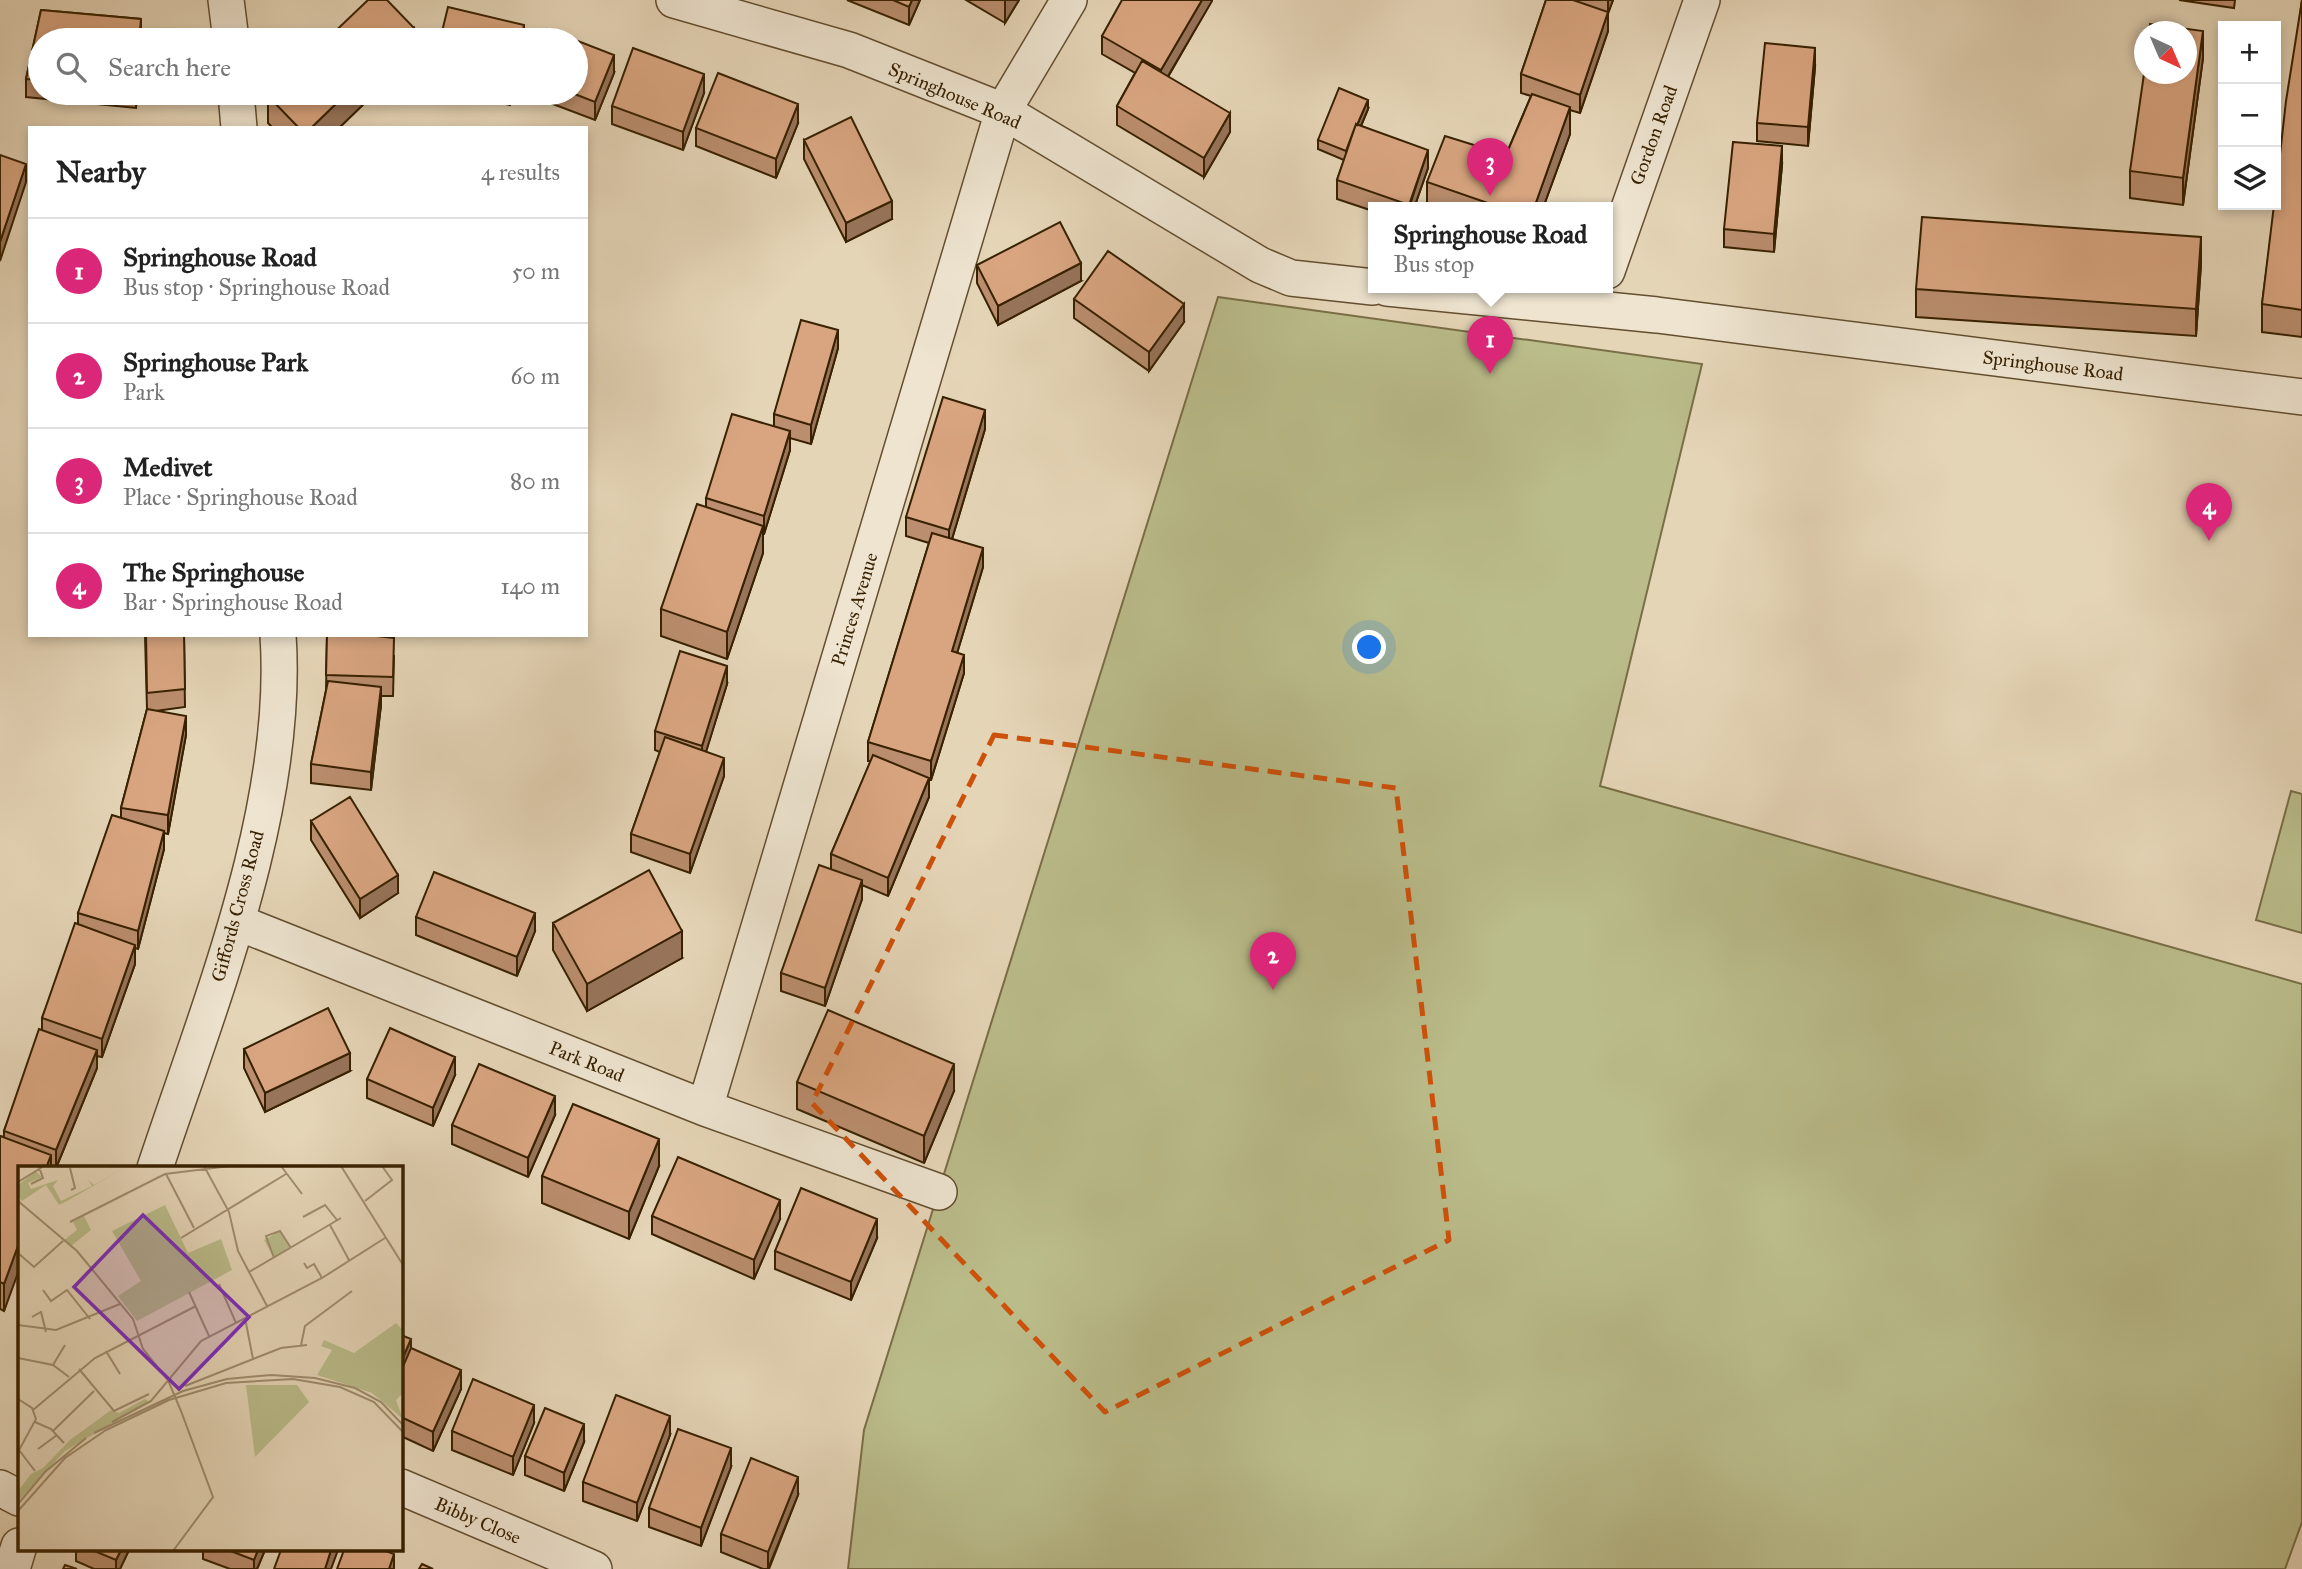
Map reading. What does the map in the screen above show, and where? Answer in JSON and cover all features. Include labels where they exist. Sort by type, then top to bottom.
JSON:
[{"type":"street","points":[[226,0],[229,28]]},
{"type":"street","name":"Springhouse Road","points":[[674,0],[849,50],[1003,111],[1260,265],[1291,278],[1368,286]]},
{"type":"street","name":"Princes Avenue","points":[[705,1108],[1003,111],[1069,0]]},
{"type":"street","name":"Gordon Road","points":[[1613,254],[1702,0]]},
{"type":"street","points":[[237,105],[239,126]]},
{"type":"street","name":"Springhouse Road","points":[[1433,293],[1553,306],[1599,298],[2302,397]]},
{"type":"street","name":"Giffords Cross Road","points":[[156,1166],[237,922],[271,774],[281,680],[278,637]]},
{"type":"street","name":"Park Road","points":[[237,922],[705,1108],[939,1192]]},
{"type":"street","name":"Bibby Close","points":[[402,1487],[594,1569]]},
{"type":"street","points":[[0,1488],[18,1497]]},
{"type":"street","points":[[12,1569],[18,1549]]},
{"type":"highlighted area","points":[[994,735],[1396,788],[1449,1240],[1105,1412],[812,1103]]},
{"type":"green space","points":[[1218,297],[1702,364],[1600,786],[2302,984],[2302,1522],[2285,1569],[848,1569],[864,1430]]},
{"type":"green space","points":[[2291,791],[2302,794],[2302,933],[2256,920]]},
{"type":"building","points":[[368,0],[387,0],[414,28],[339,28]]},
{"type":"building","points":[[893,0],[912,0],[909,7]]},
{"type":"building","points":[[1122,0],[1202,0],[1161,70],[1102,36]]},
{"type":"building","points":[[1546,0],[1573,0],[1608,12],[1580,95],[1521,74]]},
{"type":"building","points":[[2302,0],[2302,310],[2262,304],[2273,210],[2281,210],[2281,146]]},
{"type":"building","points":[[448,7],[524,25],[523,28],[443,28]]},
{"type":"building","points":[[41,10],[141,19],[140,28],[37,28]]},
{"type":"building","points":[[2197,30],[2203,31],[2197,75]]},
{"type":"building","points":[[1765,43],[1815,48],[1808,127],[1757,123]]},
{"type":"building","points":[[588,45],[614,55],[595,102],[588,99]]},
{"type":"building","points":[[633,48],[704,74],[683,132],[612,106]]},
{"type":"building","points":[[1142,61],[1230,113],[1204,158],[1117,106]]},
{"type":"building","points":[[718,73],[798,104],[776,159],[696,128]]},
{"type":"building","points":[[2143,84],[2196,84],[2183,178],[2130,171]]},
{"type":"building","points":[[1339,88],[1368,100],[1346,151],[1318,140]]},
{"type":"building","points":[[1532,94],[1570,107],[1536,202],[1485,202],[1427,182],[1445,136],[1506,155]]},
{"type":"building","points":[[277,105],[335,105],[313,126],[297,126]]},
{"type":"building","points":[[851,117],[892,201],[846,223],[804,140]]},
{"type":"building","points":[[1356,124],[1428,150],[1410,202],[1400,202],[1337,180]]},
{"type":"building","points":[[1733,142],[1782,146],[1774,234],[1724,229]]},
{"type":"building","points":[[0,155],[26,164],[0,242]]},
{"type":"building","points":[[1922,217],[2201,237],[2196,309],[1916,289]]},
{"type":"building","points":[[1060,222],[1081,263],[998,306],[977,265]]},
{"type":"building","points":[[1108,251],[1184,304],[1149,352],[1074,299]]},
{"type":"building","points":[[801,320],[838,330],[811,425],[774,414]]},
{"type":"building","points":[[943,397],[985,410],[949,530],[906,517]]},
{"type":"building","points":[[732,414],[790,431],[764,516],[706,498]]},
{"type":"building","points":[[697,504],[763,526],[727,632],[661,609]]},
{"type":"building","points":[[932,533],[983,548],[952,651],[964,655],[931,761],[868,742]]},
{"type":"building","points":[[146,637],[184,637],[185,689],[147,693]]},
{"type":"building","points":[[327,637],[394,638],[393,677],[326,675]]},
{"type":"building","points":[[680,651],[727,666],[702,746],[655,731]]},
{"type":"building","points":[[328,681],[381,687],[371,772],[311,764]]},
{"type":"building","points":[[147,709],[186,716],[168,815],[121,808]]},
{"type":"building","points":[[665,737],[724,758],[690,854],[631,834]]},
{"type":"building","points":[[873,755],[929,778],[888,878],[831,854]]},
{"type":"building","points":[[350,797],[398,875],[360,899],[311,821]]},
{"type":"building","points":[[112,815],[164,831],[138,931],[78,913]]},
{"type":"building","points":[[819,865],[862,880],[825,988],[781,973]]},
{"type":"building","points":[[649,870],[682,931],[587,984],[553,923]]},
{"type":"building","points":[[434,872],[535,913],[517,957],[416,917]]},
{"type":"building","points":[[75,923],[135,945],[102,1039],[42,1018]]},
{"type":"building","points":[[328,1008],[350,1053],[265,1093],[244,1049]]},
{"type":"building","points":[[828,1010],[954,1064],[924,1136],[797,1082]]},
{"type":"building","points":[[390,1028],[455,1057],[433,1108],[367,1079]]},
{"type":"building","points":[[39,1029],[97,1050],[56,1150],[4,1131]]},
{"type":"building","points":[[479,1064],[555,1096],[528,1158],[452,1125]]},
{"type":"building","points":[[573,1104],[659,1139],[629,1212],[542,1176]]},
{"type":"building","points":[[0,1136],[51,1155],[47,1166],[18,1166],[18,1246],[4,1284],[0,1282]]},
{"type":"building","points":[[678,1157],[780,1200],[754,1260],[652,1216]]},
{"type":"building","points":[[801,1188],[877,1219],[851,1282],[775,1251]]},
{"type":"building","points":[[402,1335],[411,1339],[402,1360]]},
{"type":"building","points":[[411,1348],[461,1370],[433,1432],[402,1417],[402,1369]]},
{"type":"building","points":[[473,1379],[534,1405],[513,1457],[452,1431]]},
{"type":"building","points":[[616,1395],[670,1416],[637,1503],[583,1482]]},
{"type":"building","points":[[545,1408],[584,1424],[564,1473],[525,1456]]},
{"type":"building","points":[[678,1429],[731,1448],[701,1528],[649,1508]]},
{"type":"building","points":[[751,1458],[798,1477],[768,1552],[721,1534]]},
{"type":"building","points":[[97,1552],[120,1552],[116,1560]]},
{"type":"building","points":[[233,1552],[257,1552],[254,1560]]},
{"type":"building","points":[[280,1552],[330,1552],[325,1569],[274,1569]]},
{"type":"building","points":[[343,1552],[394,1554],[389,1569],[337,1569]]},
{"type":"building","points":[[422,1564],[433,1569],[419,1569]]},
{"type":"place","name":"Medivet","points":[[1490,196]]},
{"type":"place","name":"Springhouse Road","points":[[1490,374]]},
{"type":"place","name":"The Springhouse","points":[[2209,541]]},
{"type":"place","name":"Springhouse Park","points":[[1273,990]]}]
